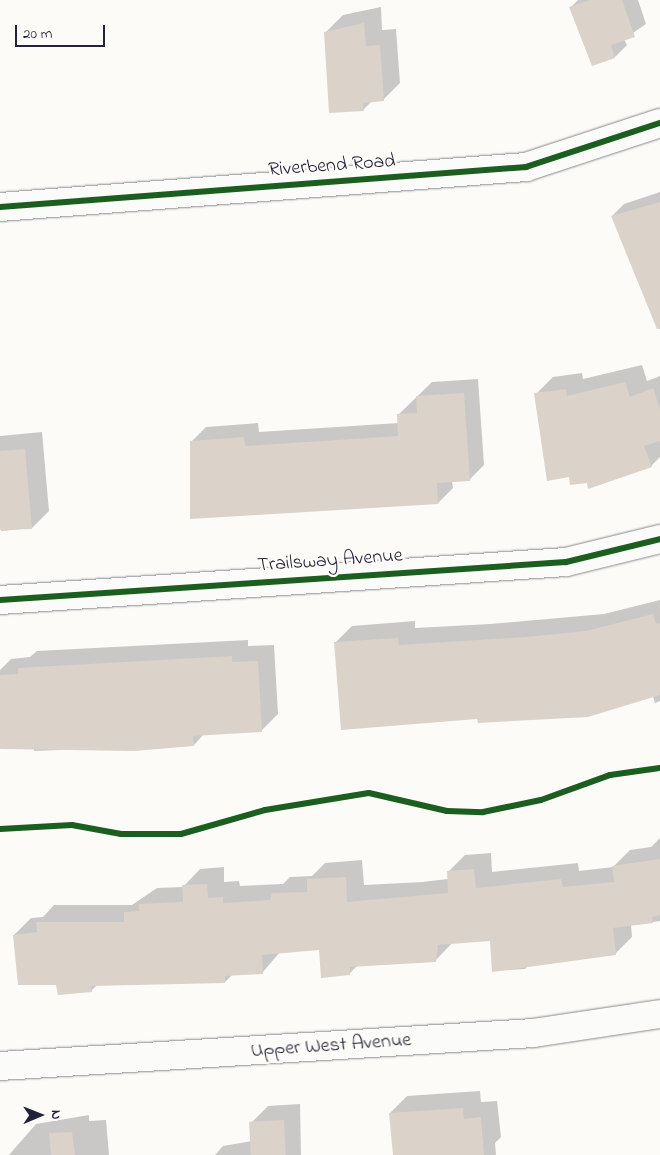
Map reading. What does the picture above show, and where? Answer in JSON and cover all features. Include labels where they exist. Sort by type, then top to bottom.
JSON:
[{"type":"street","name":"Riverbend Road","points":[[0,207],[526,167],[660,123]]},
{"type":"street","name":"Trailsway Avenue","points":[[0,600],[566,562],[660,539]]},
{"type":"street","name":"Upper West Avenue","points":[[0,1066],[533,1033],[660,1014]]},
{"type":"building","points":[[590,0],[622,0],[635,37],[611,45],[615,58],[592,66],[569,7]]},
{"type":"building","points":[[364,23],[366,46],[380,45],[384,101],[363,103],[364,111],[329,113],[324,32]]},
{"type":"building","points":[[660,202],[660,329],[657,329],[611,216]]},
{"type":"building","points":[[625,382],[630,397],[653,388],[660,409],[660,441],[644,446],[652,467],[588,489],[587,483],[570,485],[569,477],[547,481],[534,393],[566,389],[567,396]]},
{"type":"building","points":[[464,393],[470,481],[437,483],[438,504],[190,519],[190,441],[244,437],[245,446],[398,436],[397,414],[417,413],[416,396]]},
{"type":"building","points":[[25,449],[32,529],[0,530],[0,451]]},
{"type":"building","points":[[653,614],[656,624],[660,623],[660,695],[588,717],[478,723],[477,719],[341,730],[334,642],[398,638],[399,645],[527,637],[586,631]]},
{"type":"building","points":[[232,656],[232,662],[258,661],[262,732],[193,736],[194,746],[134,751],[0,749],[0,675],[18,674],[18,668]]},
{"type":"building","points":[[660,859],[660,915],[652,917],[653,923],[613,928],[616,955],[492,972],[490,941],[438,945],[436,962],[350,967],[350,975],[321,978],[319,950],[262,955],[263,974],[225,976],[225,983],[91,986],[92,992],[58,995],[56,985],[18,985],[13,935],[37,932],[36,922],[124,922],[124,912],[139,911],[139,904],[183,902],[182,885],[207,884],[208,898],[223,897],[223,903],[270,900],[272,893],[307,892],[307,879],[346,877],[347,902],[448,893],[447,871],[474,869],[476,888],[561,879],[563,887],[614,882],[612,866]]},
{"type":"building","points":[[463,1108],[464,1119],[481,1117],[484,1155],[393,1155],[389,1113]]},
{"type":"building","points":[[284,1120],[286,1155],[251,1155],[249,1122]]},
{"type":"building","points":[[72,1132],[75,1155],[51,1155],[49,1133]]},
{"type":"cycle path","points":[[0,207],[526,167],[660,123]]},
{"type":"cycle path","points":[[0,600],[566,562],[660,539]]},
{"type":"cycle path","points":[[0,829],[72,825],[121,834],[181,834],[265,810],[369,793],[447,811],[483,812],[541,800],[610,775],[660,768]]}]
